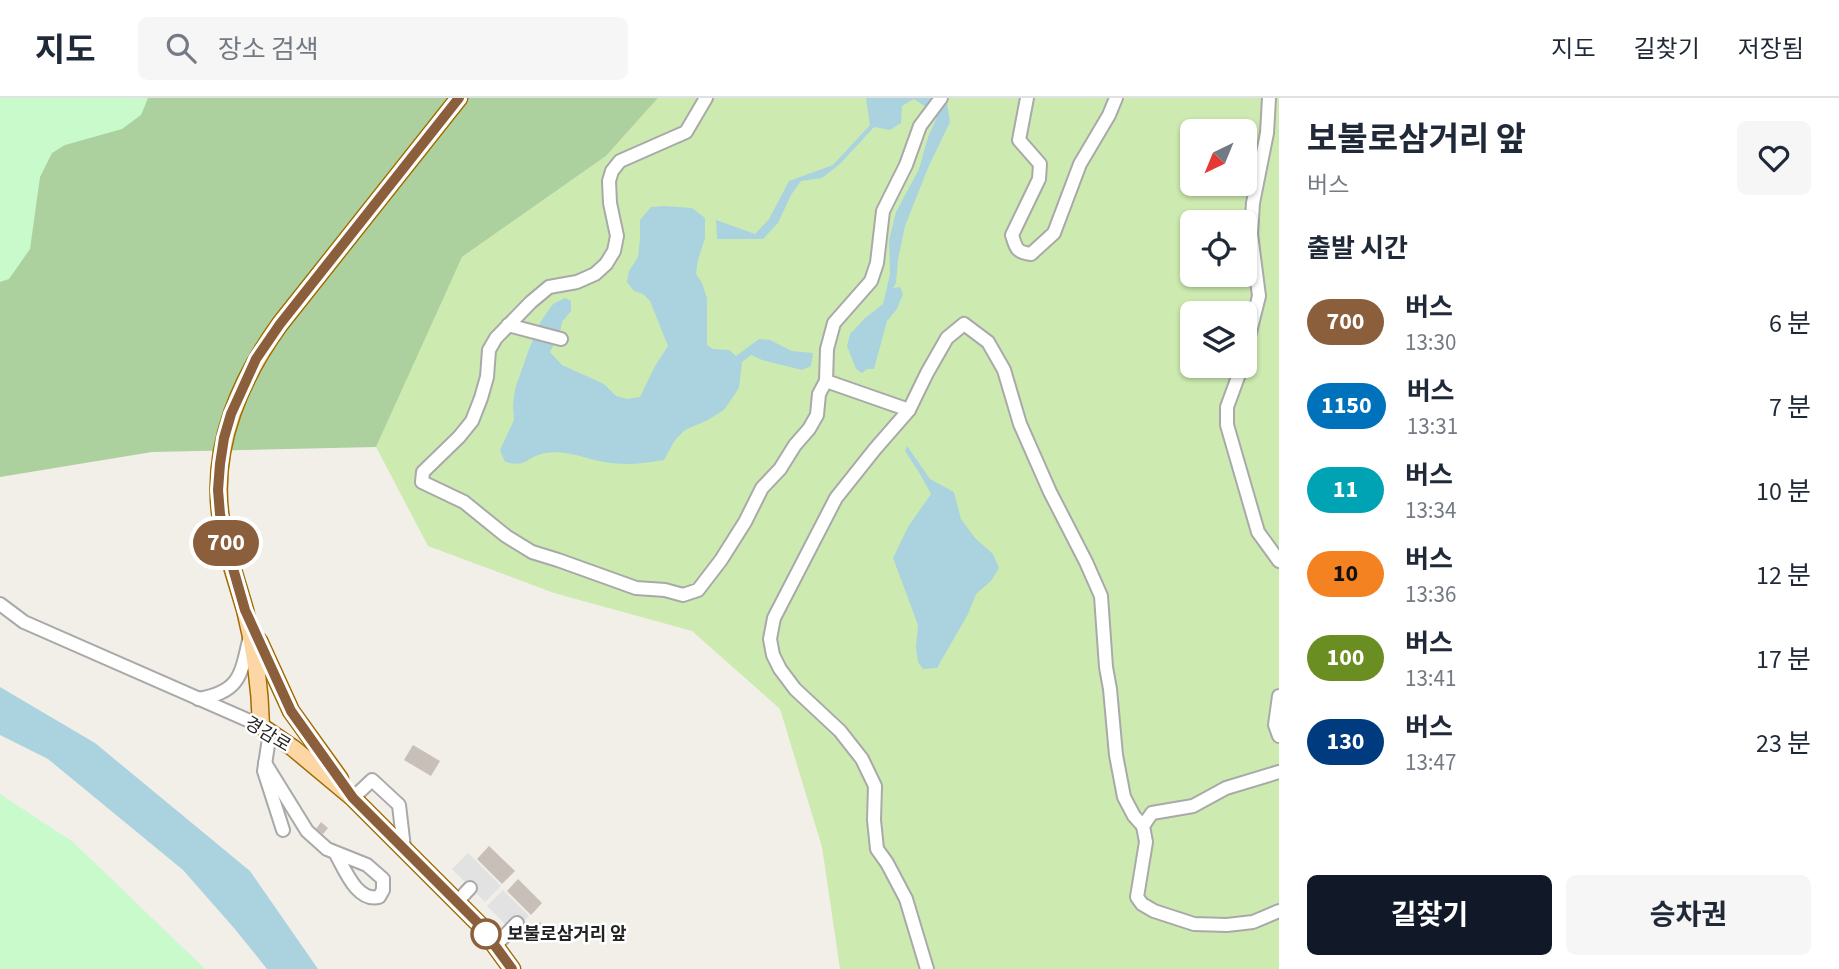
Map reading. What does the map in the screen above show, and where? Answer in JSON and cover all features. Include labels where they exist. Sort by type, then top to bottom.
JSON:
[{"type":"main road","points":[[266,729],[251,633],[220,514],[220,464],[231,414],[256,359],[267,342],[460,98]]},
{"type":"main road","points":[[245,610],[291,711],[353,798]]},
{"type":"main road","name":"경감로","points":[[266,729],[353,798],[479,924],[512,969]]},
{"type":"street","points":[[706,98],[686,132],[621,161],[612,171],[608,181],[617,236],[614,251],[606,264],[595,274],[577,282],[549,287],[496,338],[489,350],[487,377],[472,422],[423,472],[422,482],[464,502],[506,536],[532,552],[636,589],[665,590],[683,595],[698,590],[721,560],[762,488],[780,469],[817,415],[820,394],[826,381],[827,349],[834,323],[871,281],[877,263],[883,211],[906,165],[920,126],[941,98]]},
{"type":"street","points":[[1027,98],[1019,140],[1040,164],[1039,179],[1012,235],[1016,248],[1021,253],[1031,254],[1054,233],[1080,164],[1109,116],[1116,98]]},
{"type":"street","points":[[1257,304],[1259,296],[1251,234],[1253,203],[1267,133],[1269,98]]},
{"type":"street","points":[[927,969],[906,899],[877,849],[874,786],[862,759],[840,731],[795,689],[780,669],[770,639],[774,618],[836,498],[909,410],[947,338],[964,324],[988,342],[1004,370],[1020,424],[1101,596],[1116,755],[1124,797],[1143,826],[1146,842],[1137,897],[1142,904],[1154,911],[1194,924],[1227,925],[1253,922],[1279,911]]},
{"type":"street","points":[[508,325],[561,339]]},
{"type":"street","points":[[1238,378],[1227,407],[1227,425],[1258,532],[1279,561]]},
{"type":"street","points":[[826,381],[909,410]]},
{"type":"street","name":"경감로","points":[[0,604],[24,622],[266,729]]},
{"type":"street","points":[[198,699],[217,696],[235,682],[242,672],[251,633]]},
{"type":"street","points":[[1279,696],[1275,725],[1279,737]]},
{"type":"street","points":[[266,729],[264,771],[283,830]]},
{"type":"street","points":[[265,763],[307,831],[336,854]]},
{"type":"street","points":[[1143,826],[1152,813],[1193,806],[1226,788],[1279,772]]},
{"type":"street","points":[[353,798],[372,780],[399,805],[404,848]]},
{"type":"street","points":[[457,902],[471,888]]},
{"type":"street","points":[[495,946],[517,923]]},
{"type":"green space","points":[[0,98],[658,98],[606,156],[462,257],[376,447],[152,452],[0,477]]},
{"type":"green space","points":[[0,98],[148,98],[141,115],[122,129],[65,145],[52,153],[40,177],[30,249],[9,279],[0,282]]},
{"type":"green space","points":[[658,98],[1279,98],[1279,969],[840,969],[822,847],[780,709],[692,631],[554,593],[428,546],[376,447],[462,257],[606,156]]},
{"type":"green space","points":[[0,794],[73,842],[205,969],[0,969]]},
{"type":"shaded area","points":[[468,853],[501,886],[485,902],[452,869]]},
{"type":"shaded area","points":[[503,890],[529,916],[513,932],[487,906]]},
{"type":"water","points":[[866,98],[943,98],[947,102],[950,122],[905,226],[893,288],[900,287],[903,294],[897,309],[887,321],[874,369],[867,369],[862,373],[856,369],[847,346],[850,334],[883,304],[890,274],[889,240],[896,212],[919,169],[937,117],[914,99],[902,106],[901,123],[890,130],[874,127],[840,164],[822,178],[801,181],[778,223],[763,239],[717,239],[716,220],[755,234],[769,219],[789,181],[833,165],[870,125]]},
{"type":"water","points":[[651,207],[692,208],[705,218],[705,238],[696,274],[707,298],[707,345],[713,349],[729,350],[736,356],[759,339],[770,340],[792,351],[813,353],[811,366],[802,370],[751,355],[742,362],[739,388],[724,410],[685,430],[675,440],[664,460],[615,464],[553,452],[539,454],[519,464],[505,462],[500,450],[514,420],[515,389],[529,349],[541,321],[553,304],[565,298],[571,301],[571,311],[562,322],[550,352],[562,365],[604,384],[616,396],[627,399],[640,397],[668,346],[650,301],[643,294],[634,291],[627,282],[629,271],[638,257],[640,220]]},
{"type":"water","points":[[907,446],[930,479],[954,492],[961,519],[975,538],[993,554],[999,568],[991,581],[976,594],[968,614],[937,668],[923,669],[918,662],[918,625],[893,558],[908,527],[931,494],[905,451]]},
{"type":"water","points":[[0,687],[95,743],[250,871],[318,969],[267,969],[183,870],[48,759],[0,735]]},
{"type":"building","points":[[413,745],[440,761],[431,776],[404,760]]},
{"type":"building","points":[[321,822],[328,828],[323,834],[316,829]]},
{"type":"building","points":[[489,846],[515,871],[502,884],[477,859]]},
{"type":"building","points":[[518,879],[542,903],[531,915],[507,891]]},
{"type":"building","points":[[540,922],[547,929],[535,941],[528,934]]},
{"type":"bus line","name":"700","points":[[459,98],[280,324],[256,359],[231,414],[224,438],[218,490],[228,551],[245,610],[291,711],[353,798],[479,924],[512,969]]},
{"type":"place","name":"보불로삼거리 앞","points":[[486,934]]}]
